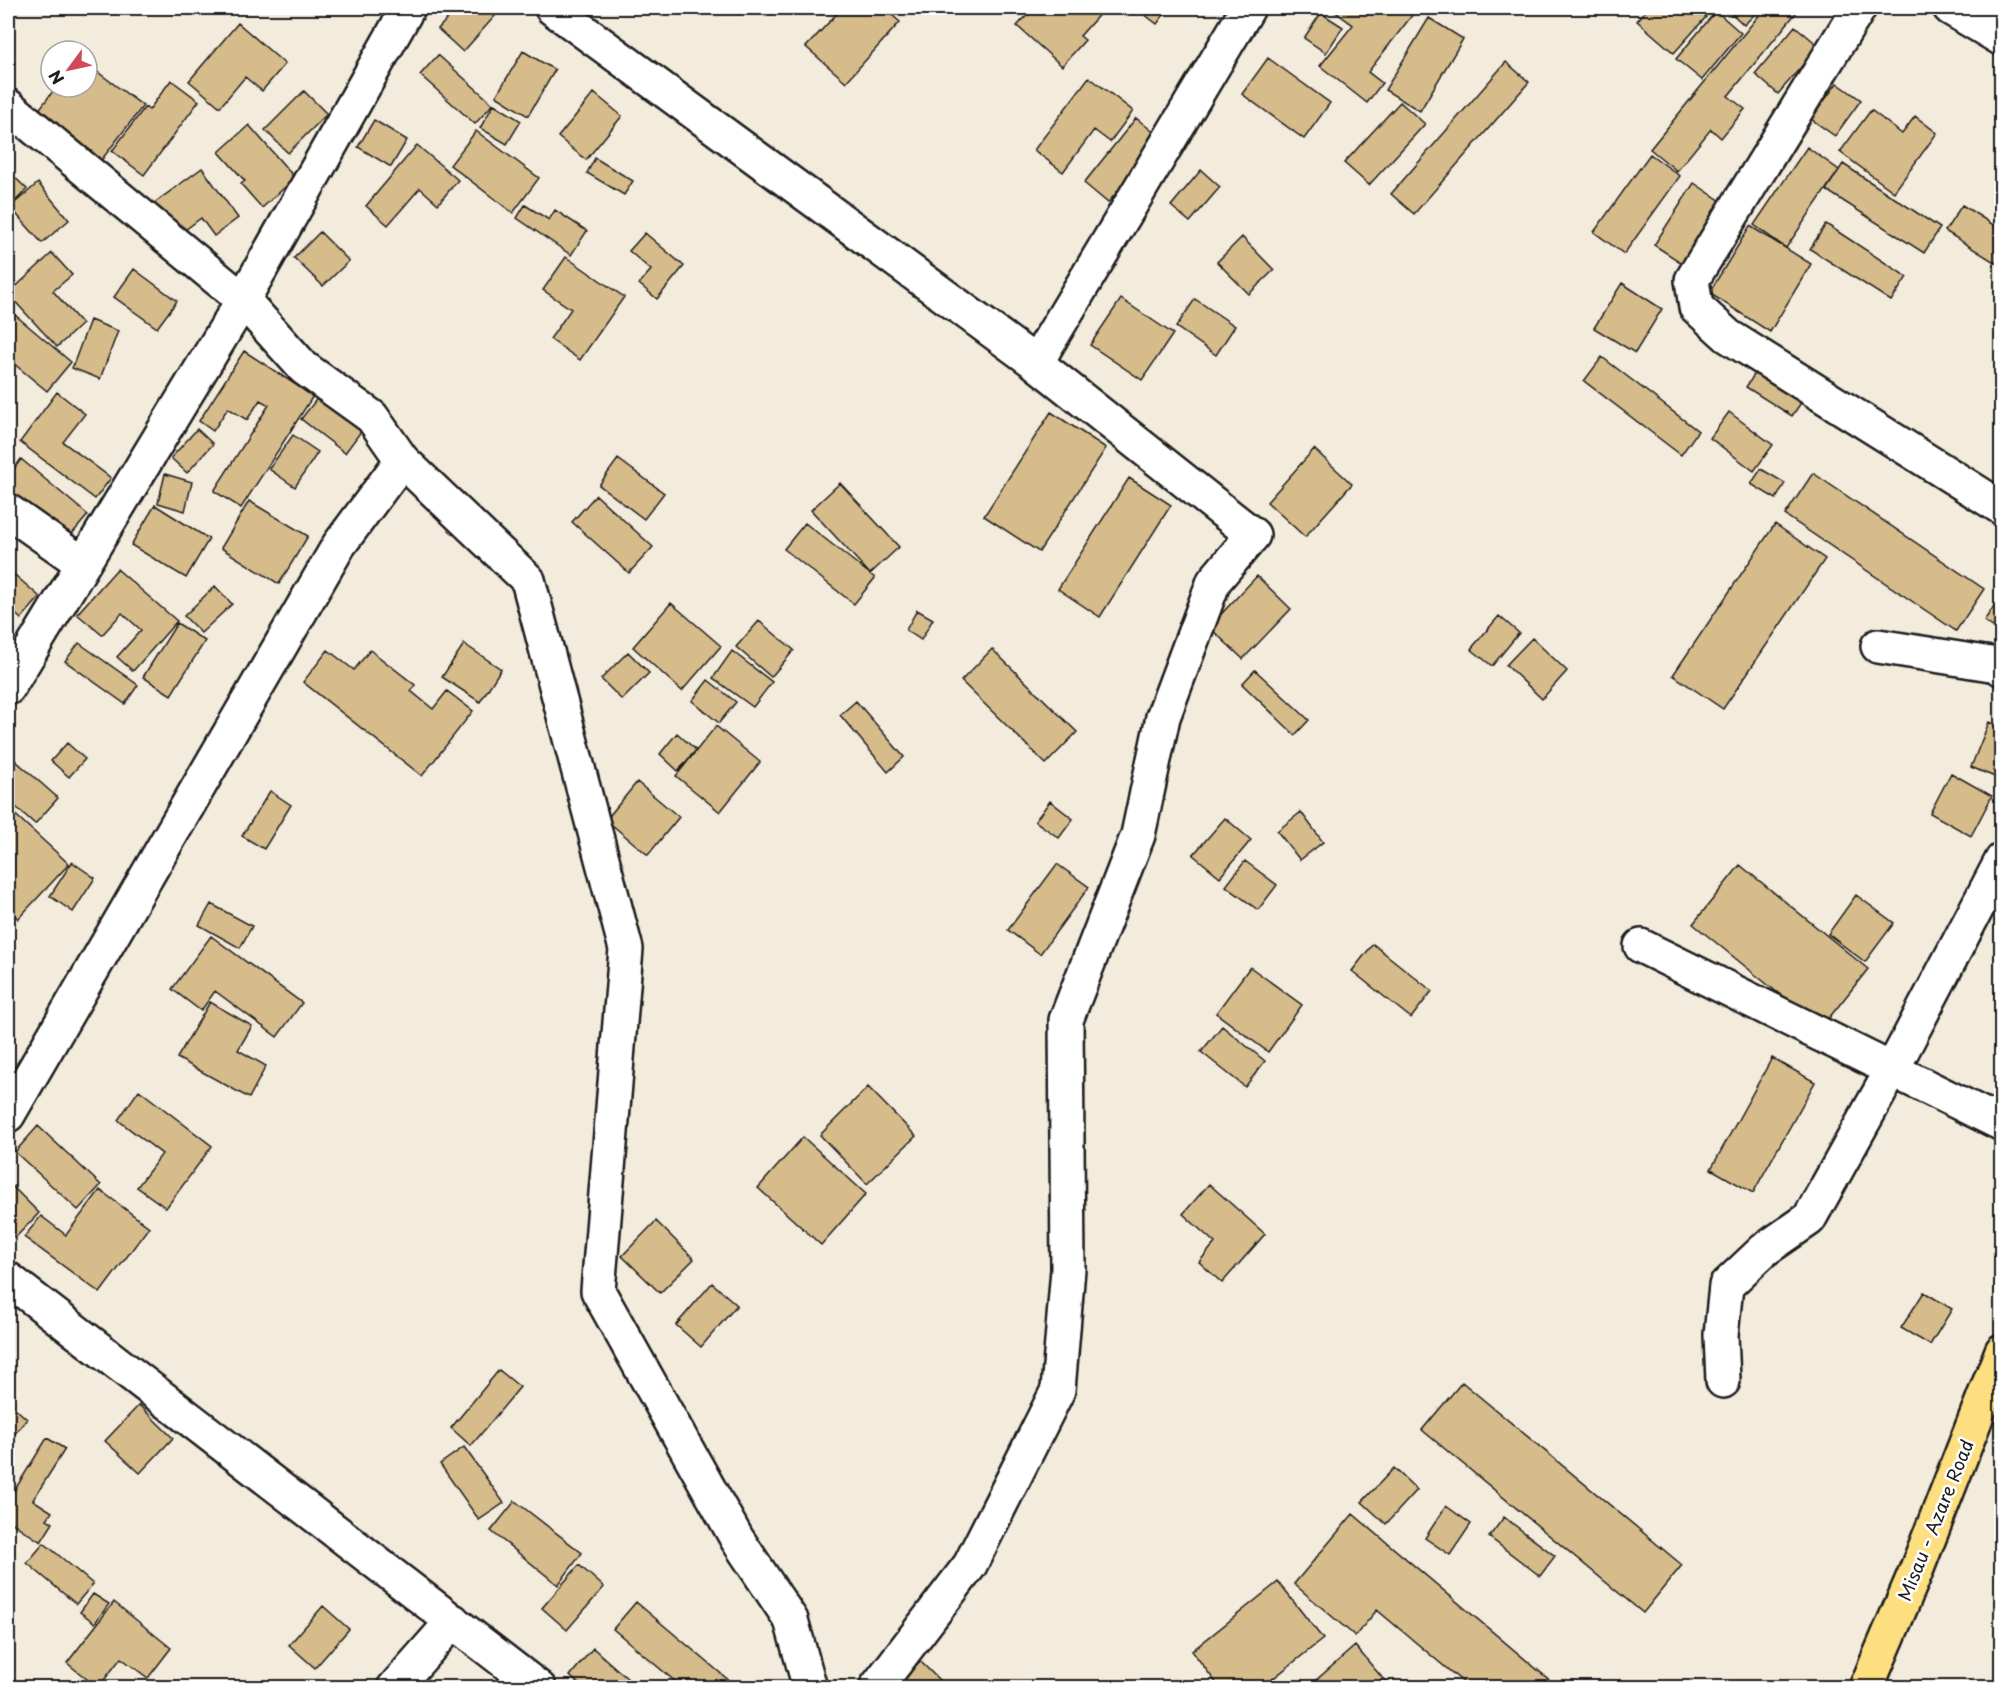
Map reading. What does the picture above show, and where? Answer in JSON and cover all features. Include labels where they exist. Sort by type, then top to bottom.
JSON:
[{"type":"main road","name":"Misau - Azare Road","points":[[1866,1688],[1916,1571],[2001,1352]]},
{"type":"street","points":[[8,688],[243,300],[408,8]]},
{"type":"street","points":[[552,8],[1036,363],[1253,535],[1214,581],[1163,717],[1138,835],[1066,1020],[1068,1269],[1058,1390],[970,1564],[876,1688]]},
{"type":"street","points":[[1036,363],[1248,8]]},
{"type":"street","points":[[1859,8],[1692,280],[1696,307],[1728,336],[2001,508]]},
{"type":"street","points":[[1950,8],[2001,39]]},
{"type":"street","points":[[8,106],[243,300],[303,368],[372,417],[402,460],[528,580],[626,949],[598,1291],[737,1539],[791,1620],[810,1688]]},
{"type":"street","points":[[8,1115],[339,545],[402,460]]},
{"type":"street","points":[[8,511],[83,564]]},
{"type":"street","points":[[1878,646],[1997,665],[2001,669]]},
{"type":"street","points":[[1723,1381],[1721,1335],[1726,1286],[1764,1250],[1809,1219],[1892,1070],[2001,860]]},
{"type":"street","points":[[1641,946],[2001,1124]]},
{"type":"street","points":[[8,1280],[539,1688]]},
{"type":"street","points":[[394,1688],[453,1621]]},
{"type":"building","points":[[457,8],[502,8],[463,52],[438,29]]},
{"type":"building","points":[[842,8],[884,8],[900,22],[846,82],[806,47]]},
{"type":"building","points":[[1034,8],[1101,8],[1103,10],[1080,36],[1085,40],[1062,66],[1017,26]]},
{"type":"building","points":[[1136,8],[1169,8],[1157,24]]},
{"type":"building","points":[[1330,8],[1417,9],[1368,72],[1382,83],[1367,103],[1320,66],[1353,25]]},
{"type":"building","points":[[1648,8],[1695,8],[1706,17],[1674,53],[1637,21]]},
{"type":"building","points":[[1726,8],[1761,8],[1744,25]]},
{"type":"building","points":[[1765,8],[1800,8],[1728,96],[1745,109],[1721,138],[1711,129],[1677,171],[1650,149]]},
{"type":"building","points":[[1716,11],[1741,33],[1702,80],[1676,59]]},
{"type":"building","points":[[1321,13],[1343,27],[1326,53],[1304,38]]},
{"type":"building","points":[[1429,18],[1463,39],[1420,111],[1385,90]]},
{"type":"building","points":[[238,23],[285,64],[262,91],[245,77],[220,107],[189,81]]},
{"type":"building","points":[[1795,26],[1819,46],[1778,94],[1755,74]]},
{"type":"building","points":[[523,51],[555,70],[528,116],[496,96]]},
{"type":"building","points":[[438,55],[493,104],[475,124],[420,75]]},
{"type":"building","points":[[1268,58],[1330,103],[1304,139],[1242,94]]},
{"type":"building","points":[[1506,62],[1529,82],[1414,214],[1391,194]]},
{"type":"building","points":[[99,73],[143,106],[96,167],[32,119],[47,99],[99,99]]},
{"type":"building","points":[[1089,77],[1133,111],[1110,142],[1094,130],[1063,172],[1034,150]]},
{"type":"building","points":[[171,80],[199,101],[144,175],[112,151],[145,107],[149,110]]},
{"type":"building","points":[[1837,83],[1861,100],[1835,136],[1811,119]]},
{"type":"building","points":[[304,91],[327,114],[288,153],[265,130]]},
{"type":"building","points":[[594,93],[622,116],[586,160],[558,137]]},
{"type":"building","points":[[1400,102],[1425,124],[1369,185],[1344,163]]},
{"type":"building","points":[[494,104],[521,121],[507,144],[480,128]]},
{"type":"building","points":[[1871,110],[1902,134],[1915,116],[1937,133],[1894,192],[1840,152]]},
{"type":"building","points":[[1136,118],[1161,138],[1108,203],[1084,183]]},
{"type":"building","points":[[374,120],[407,140],[391,167],[358,147]]},
{"type":"building","points":[[249,125],[295,178],[262,208],[241,184],[245,181],[219,152]]},
{"type":"building","points":[[476,131],[539,178],[513,213],[450,165]]},
{"type":"building","points":[[417,145],[458,180],[438,204],[420,188],[388,225],[366,206]]},
{"type":"building","points":[[1807,147],[1839,170],[1786,248],[1754,225]]},
{"type":"building","points":[[1650,154],[1680,176],[1624,254],[1594,232]]},
{"type":"building","points":[[595,158],[633,181],[624,195],[587,173]]},
{"type":"building","points":[[1843,164],[1940,228],[1924,253],[1826,190]]},
{"type":"building","points":[[202,168],[238,218],[214,236],[201,218],[177,236],[153,204]]},
{"type":"building","points":[[1201,170],[1220,187],[1190,222],[1171,206]]},
{"type":"building","points":[[8,171],[27,189],[8,209]]},
{"type":"building","points":[[38,183],[69,220],[42,243],[10,207]]},
{"type":"building","points":[[1694,183],[1724,203],[1685,265],[1654,245]]},
{"type":"building","points":[[525,205],[549,220],[555,210],[587,231],[571,255],[517,218]]},
{"type":"building","points":[[1962,205],[1995,226],[2002,215],[2002,267],[1945,231]]},
{"type":"building","points":[[1826,224],[1907,277],[1891,301],[1810,249]]},
{"type":"building","points":[[1750,226],[1811,264],[1770,332],[1709,293]]},
{"type":"building","points":[[320,232],[349,261],[323,286],[294,258]]},
{"type":"building","points":[[645,233],[684,266],[657,299],[639,284],[651,270],[629,251]]},
{"type":"building","points":[[1242,237],[1274,270],[1249,294],[1217,262]]},
{"type":"building","points":[[52,253],[72,275],[53,291],[82,324],[57,347],[8,294]]},
{"type":"building","points":[[566,257],[624,297],[580,360],[550,339],[571,309],[543,290]]},
{"type":"building","points":[[134,269],[177,301],[157,328],[114,297]]},
{"type":"building","points":[[1622,283],[1662,309],[1635,353],[1594,328]]},
{"type":"building","points":[[1121,299],[1173,334],[1142,380],[1090,345]]},
{"type":"building","points":[[1195,299],[1235,326],[1216,355],[1176,327]]},
{"type":"building","points":[[8,309],[71,362],[47,391],[8,359]]},
{"type":"building","points":[[90,320],[118,331],[100,379],[72,368]]},
{"type":"building","points":[[244,351],[313,396],[241,508],[214,491],[269,405],[260,400],[247,420],[228,408],[213,431],[199,421]]},
{"type":"building","points":[[1602,357],[1698,431],[1681,455],[1584,381]]},
{"type":"building","points":[[1761,364],[1807,394],[1792,416],[1746,387]]},
{"type":"building","points":[[57,392],[85,414],[63,442],[111,478],[95,499],[20,442]]},
{"type":"building","points":[[319,396],[362,430],[345,453],[301,419]]},
{"type":"building","points":[[1051,412],[1106,448],[1039,552],[984,516]]},
{"type":"building","points":[[1729,412],[1773,445],[1754,471],[1710,438]]},
{"type":"building","points":[[197,429],[213,444],[187,473],[171,458]]},
{"type":"building","points":[[293,435],[318,452],[295,487],[269,469]]},
{"type":"building","points":[[1314,449],[1352,484],[1305,537],[1267,502]]},
{"type":"building","points":[[21,459],[88,515],[66,541],[8,494],[8,477]]},
{"type":"building","points":[[618,459],[664,493],[644,519],[599,485]]},
{"type":"building","points":[[1761,469],[1785,483],[1776,499],[1751,484]]},
{"type":"building","points":[[1813,473],[1984,589],[1956,631],[1785,515]]},
{"type":"building","points":[[165,474],[192,482],[185,511],[158,503]]},
{"type":"building","points":[[1129,478],[1171,505],[1100,617],[1058,589]]},
{"type":"building","points":[[840,483],[899,547],[870,574],[811,510]]},
{"type":"building","points":[[596,495],[653,547],[629,573],[572,522]]},
{"type":"building","points":[[249,501],[308,536],[279,584],[221,548]]},
{"type":"building","points":[[155,505],[209,539],[186,578],[131,545]]},
{"type":"building","points":[[805,523],[875,578],[854,604],[784,549]]},
{"type":"building","points":[[1775,524],[1825,559],[1723,709],[1673,675]]},
{"type":"building","points":[[8,569],[40,597],[21,619],[8,607]]},
{"type":"building","points":[[117,569],[177,621],[133,671],[117,657],[141,630],[122,613],[102,635],[77,614]]},
{"type":"building","points":[[1257,576],[1291,609],[1243,659],[1209,627]]},
{"type":"building","points":[[215,586],[232,604],[201,633],[184,616]]},
{"type":"building","points":[[2002,594],[2002,633],[1984,621]]},
{"type":"building","points":[[671,603],[721,646],[682,691],[633,647]]},
{"type":"building","points":[[917,610],[933,619],[921,640],[906,630]]},
{"type":"building","points":[[1499,616],[1519,633],[1492,666],[1471,649]]},
{"type":"building","points":[[759,621],[794,650],[771,677],[736,647]]},
{"type":"building","points":[[177,623],[205,641],[171,695],[143,677]]},
{"type":"building","points":[[1532,638],[1567,671],[1542,699],[1506,665]]},
{"type":"building","points":[[79,643],[138,685],[125,704],[65,661]]},
{"type":"building","points":[[464,644],[501,669],[480,702],[442,677]]},
{"type":"building","points":[[992,649],[1077,732],[1046,764],[961,681]]},
{"type":"building","points":[[328,650],[354,670],[370,650],[415,685],[411,691],[433,709],[447,691],[473,711],[422,776],[303,682]]},
{"type":"building","points":[[732,651],[772,682],[753,707],[713,678]]},
{"type":"building","points":[[628,652],[649,673],[622,700],[601,679]]},
{"type":"building","points":[[1255,670],[1309,720],[1295,735],[1242,684]]},
{"type":"building","points":[[708,680],[736,702],[719,723],[692,701]]},
{"type":"building","points":[[856,701],[904,757],[888,772],[840,715]]},
{"type":"building","points":[[1989,722],[2002,727],[2002,780],[1971,767]]},
{"type":"building","points":[[716,726],[760,762],[720,812],[676,776]]},
{"type":"building","points":[[677,733],[696,750],[678,771],[660,754]]},
{"type":"building","points":[[67,743],[85,759],[69,777],[51,761]]},
{"type":"building","points":[[8,754],[58,798],[35,824],[8,800]]},
{"type":"building","points":[[1951,773],[1992,796],[1971,836],[1930,813]]},
{"type":"building","points":[[637,782],[679,817],[648,855],[606,820]]},
{"type":"building","points":[[270,791],[291,805],[264,849],[242,836]]},
{"type":"building","points":[[1050,801],[1073,819],[1059,838],[1035,821]]},
{"type":"building","points":[[8,808],[69,864],[18,919],[8,908]]},
{"type":"building","points":[[1301,812],[1323,842],[1300,860],[1277,831]]},
{"type":"building","points":[[1225,818],[1251,840],[1220,877],[1193,855]]},
{"type":"building","points":[[1245,861],[1277,885],[1258,910],[1226,886]]},
{"type":"building","points":[[72,862],[95,878],[73,912],[50,896]]},
{"type":"building","points":[[1057,864],[1089,887],[1040,954],[1008,930]]},
{"type":"building","points":[[1740,865],[1868,969],[1821,1028],[1693,924]]},
{"type":"building","points":[[1856,895],[1894,923],[1865,962],[1828,934]]},
{"type":"building","points":[[211,904],[252,926],[240,948],[199,925]]},
{"type":"building","points":[[211,936],[302,1003],[277,1037],[215,991],[201,1011],[172,989]]},
{"type":"building","points":[[1373,944],[1432,991],[1411,1018],[1352,971]]},
{"type":"building","points":[[1250,967],[1302,1005],[1268,1052],[1216,1013]]},
{"type":"building","points":[[210,1002],[252,1026],[238,1050],[266,1066],[249,1098],[177,1058]]},
{"type":"building","points":[[1222,1026],[1265,1061],[1245,1087],[1201,1052]]},
{"type":"building","points":[[1772,1058],[1815,1082],[1753,1193],[1711,1169]]},
{"type":"building","points":[[868,1087],[916,1136],[867,1184],[820,1135]]},
{"type":"building","points":[[139,1090],[212,1146],[166,1208],[137,1187],[162,1154],[118,1120]]},
{"type":"building","points":[[38,1126],[101,1185],[78,1210],[15,1152]]},
{"type":"building","points":[[803,1137],[866,1194],[821,1245],[758,1188]]},
{"type":"building","points":[[8,1182],[39,1213],[15,1238],[8,1231]]},
{"type":"building","points":[[1209,1184],[1265,1234],[1222,1283],[1199,1262],[1215,1243],[1183,1214]]},
{"type":"building","points":[[100,1190],[149,1227],[100,1293],[24,1237],[41,1216],[66,1235]]},
{"type":"building","points":[[656,1221],[694,1259],[660,1293],[622,1256]]},
{"type":"building","points":[[712,1283],[737,1305],[701,1347],[676,1325]]},
{"type":"building","points":[[1924,1292],[1952,1309],[1930,1345],[1901,1328]]},
{"type":"building","points":[[499,1370],[520,1387],[471,1446],[451,1428]]},
{"type":"building","points":[[1462,1382],[1682,1565],[1643,1613],[1422,1430]]},
{"type":"building","points":[[8,1402],[27,1419],[8,1442]]},
{"type":"building","points":[[139,1405],[173,1438],[140,1473],[105,1441]]},
{"type":"building","points":[[47,1438],[65,1449],[33,1500],[52,1512],[47,1519],[53,1523],[41,1542],[8,1520],[8,1495],[11,1489],[14,1491]]},
{"type":"building","points":[[464,1447],[504,1503],[479,1520],[440,1464]]},
{"type":"building","points":[[1394,1468],[1417,1490],[1386,1524],[1362,1502]]},
{"type":"building","points":[[515,1501],[582,1553],[558,1585],[491,1531]]},
{"type":"building","points":[[1446,1506],[1471,1524],[1450,1555],[1425,1538]]},
{"type":"building","points":[[1353,1514],[1559,1688],[1470,1688],[1377,1610],[1355,1636],[1294,1584]]},
{"type":"building","points":[[1504,1517],[1555,1556],[1540,1576],[1489,1537]]},
{"type":"building","points":[[44,1543],[93,1584],[76,1604],[27,1563]]},
{"type":"building","points":[[579,1565],[604,1587],[567,1630],[542,1608]]},
{"type":"building","points":[[1278,1582],[1323,1639],[1261,1688],[1220,1688],[1192,1651]]},
{"type":"building","points":[[93,1594],[109,1604],[95,1623],[80,1612]]},
{"type":"building","points":[[114,1602],[171,1648],[148,1678],[121,1658],[98,1688],[67,1663]]},
{"type":"building","points":[[636,1602],[738,1688],[683,1688],[613,1629]]},
{"type":"building","points":[[323,1606],[349,1629],[315,1668],[289,1645]]},
{"type":"building","points":[[1355,1646],[1391,1688],[1307,1688]]},
{"type":"building","points":[[593,1648],[628,1679],[621,1688],[583,1688],[570,1676]]},
{"type":"building","points":[[920,1661],[947,1688],[894,1688]]}]
